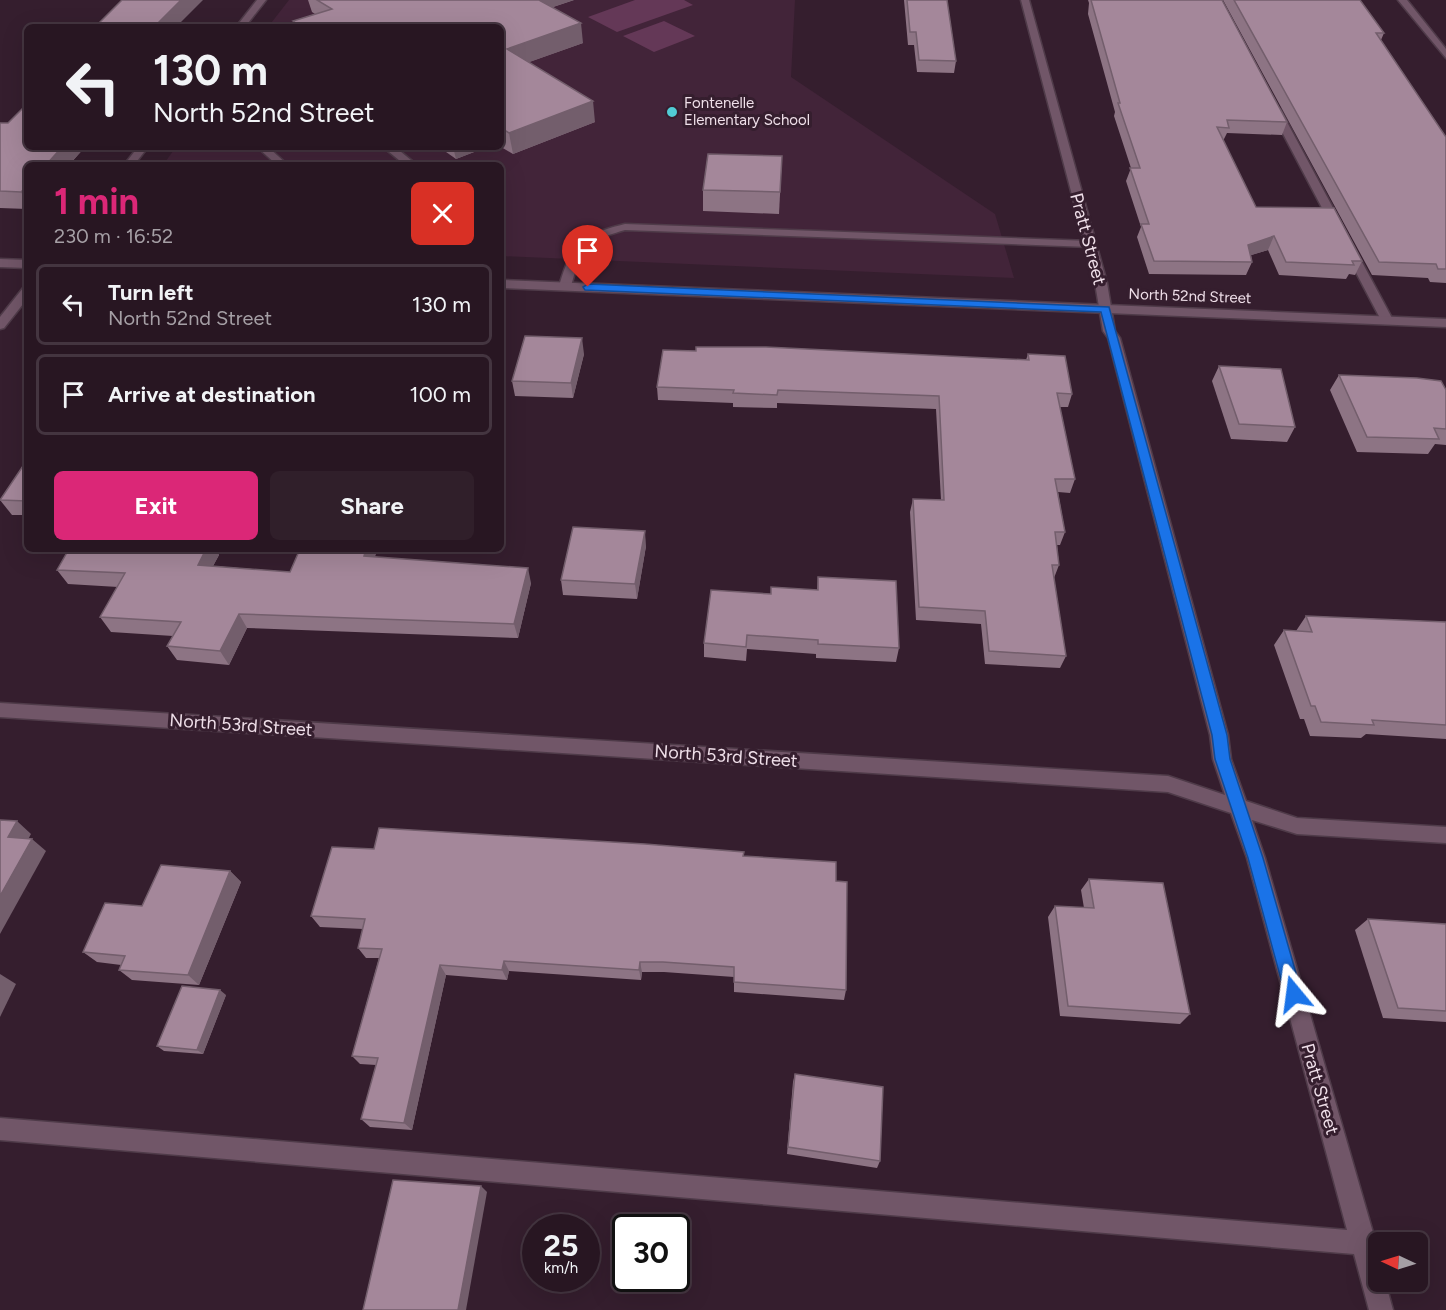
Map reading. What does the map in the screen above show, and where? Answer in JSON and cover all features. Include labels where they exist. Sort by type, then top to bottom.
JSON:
[{"type":"street","points":[[242,24],[262,0]]},
{"type":"street","name":"Pratt Street","points":[[1024,0],[1219,735],[1222,759],[1259,869],[1381,1310]]},
{"type":"street","points":[[1402,0],[1446,55]]},
{"type":"street","points":[[1272,103],[1387,320]]},
{"type":"street","points":[[131,162],[141,150]]},
{"type":"street","points":[[266,150],[280,162]]},
{"type":"street","points":[[392,150],[408,162]]},
{"type":"street","points":[[565,286],[575,250],[588,237],[625,227],[1090,244]]},
{"type":"street","points":[[0,263],[24,264]]},
{"type":"street","name":"North 52nd Street","points":[[504,284],[1446,322]]},
{"type":"street","points":[[0,325],[24,295]]},
{"type":"street","name":"North 53rd Street","points":[[0,710],[1168,784],[1297,826],[1446,835]]},
{"type":"street","points":[[0,1129],[1364,1243]]},
{"type":"shaded area","name":"Fontenelle Elementary School","points":[[289,0],[795,0],[791,77],[995,214],[1014,278],[504,256],[504,162],[165,162],[174,150],[504,150],[504,24],[270,24]]},
{"type":"shaded area","points":[[635,0],[684,0],[693,5],[617,32],[588,17]]},
{"type":"shaded area","points":[[664,21],[695,36],[654,52],[623,36]]},
{"type":"building","points":[[122,0],[181,0],[157,24],[98,24]]},
{"type":"building","points":[[317,0],[539,0],[581,23],[507,49],[593,101],[509,133],[504,130],[504,24],[298,24],[293,21],[332,9]]},
{"type":"building","points":[[907,0],[947,0],[956,61],[919,60],[916,32],[910,32]]},
{"type":"building","points":[[1091,0],[1222,0],[1287,122],[1227,120],[1229,128],[1217,127],[1256,207],[1334,208],[1362,261],[1352,261],[1354,265],[1286,262],[1274,236],[1248,245],[1252,262],[1154,261],[1141,224],[1149,224],[1130,168],[1140,168],[1118,103],[1120,103]]},
{"type":"building","points":[[1234,0],[1360,0],[1384,33],[1376,33],[1446,137],[1446,269],[1438,269],[1436,264],[1379,262]]},
{"type":"building","points":[[24,107],[24,150],[59,150],[49,162],[24,162],[24,189],[21,192],[0,191],[0,123],[8,123]]},
{"type":"building","points":[[708,154],[782,156],[780,192],[703,190]]},
{"type":"building","points":[[525,336],[582,338],[571,383],[512,381]]},
{"type":"building","points":[[696,347],[766,347],[1029,360],[1028,354],[1065,356],[1072,394],[1057,393],[1075,479],[1055,479],[1065,532],[1055,532],[1059,565],[1052,565],[1066,656],[989,651],[985,611],[919,607],[913,499],[944,500],[939,396],[778,390],[777,395],[733,393],[734,390],[657,387],[663,350],[696,351]]},
{"type":"building","points":[[1219,366],[1281,369],[1295,427],[1239,424]]},
{"type":"building","points":[[1339,375],[1441,381],[1446,390],[1446,429],[1434,428],[1439,439],[1367,437]]},
{"type":"building","points":[[24,464],[24,501],[0,500]]},
{"type":"building","points":[[573,527],[645,531],[635,584],[561,580]]},
{"type":"building","points":[[67,552],[204,552],[198,565],[290,572],[299,552],[365,552],[364,556],[528,568],[514,624],[239,614],[220,651],[167,646],[181,622],[100,617],[125,573],[57,570]]},
{"type":"building","points":[[818,577],[896,581],[899,648],[818,644],[818,640],[747,635],[746,647],[704,643],[711,590],[771,594],[771,587],[818,590]]},
{"type":"building","points":[[1306,616],[1446,622],[1446,725],[1372,720],[1374,725],[1321,722],[1315,706],[1311,706],[1284,630],[1312,632]]},
{"type":"building","points":[[0,820],[17,821],[8,837],[32,839],[0,896]]},
{"type":"building","points":[[379,828],[645,844],[744,852],[743,856],[836,862],[836,881],[847,882],[846,990],[734,982],[734,967],[663,962],[640,962],[639,970],[504,961],[502,970],[440,965],[404,1123],[361,1119],[378,1058],[352,1056],[382,949],[358,948],[365,919],[311,916],[332,847],[374,849]]},
{"type":"building","points":[[161,865],[230,871],[188,975],[119,970],[125,956],[83,952],[105,903],[142,906]]},
{"type":"building","points":[[1089,879],[1163,883],[1190,1014],[1068,1006],[1055,906],[1094,908]]},
{"type":"building","points":[[1368,919],[1446,924],[1446,1011],[1398,1008]]},
{"type":"building","points":[[182,986],[220,990],[197,1050],[157,1046]]},
{"type":"building","points":[[795,1074],[883,1087],[880,1161],[788,1147]]},
{"type":"building","points":[[393,1180],[481,1186],[458,1310],[363,1310]]},
{"type":"place","name":"Fontenelle Elementary School","points":[[672,112]]},
{"type":"route","points":[[588,287],[1105,309],[1109,331],[1114,338],[1133,417],[1219,735],[1222,759],[1256,858],[1294,994]]}]
